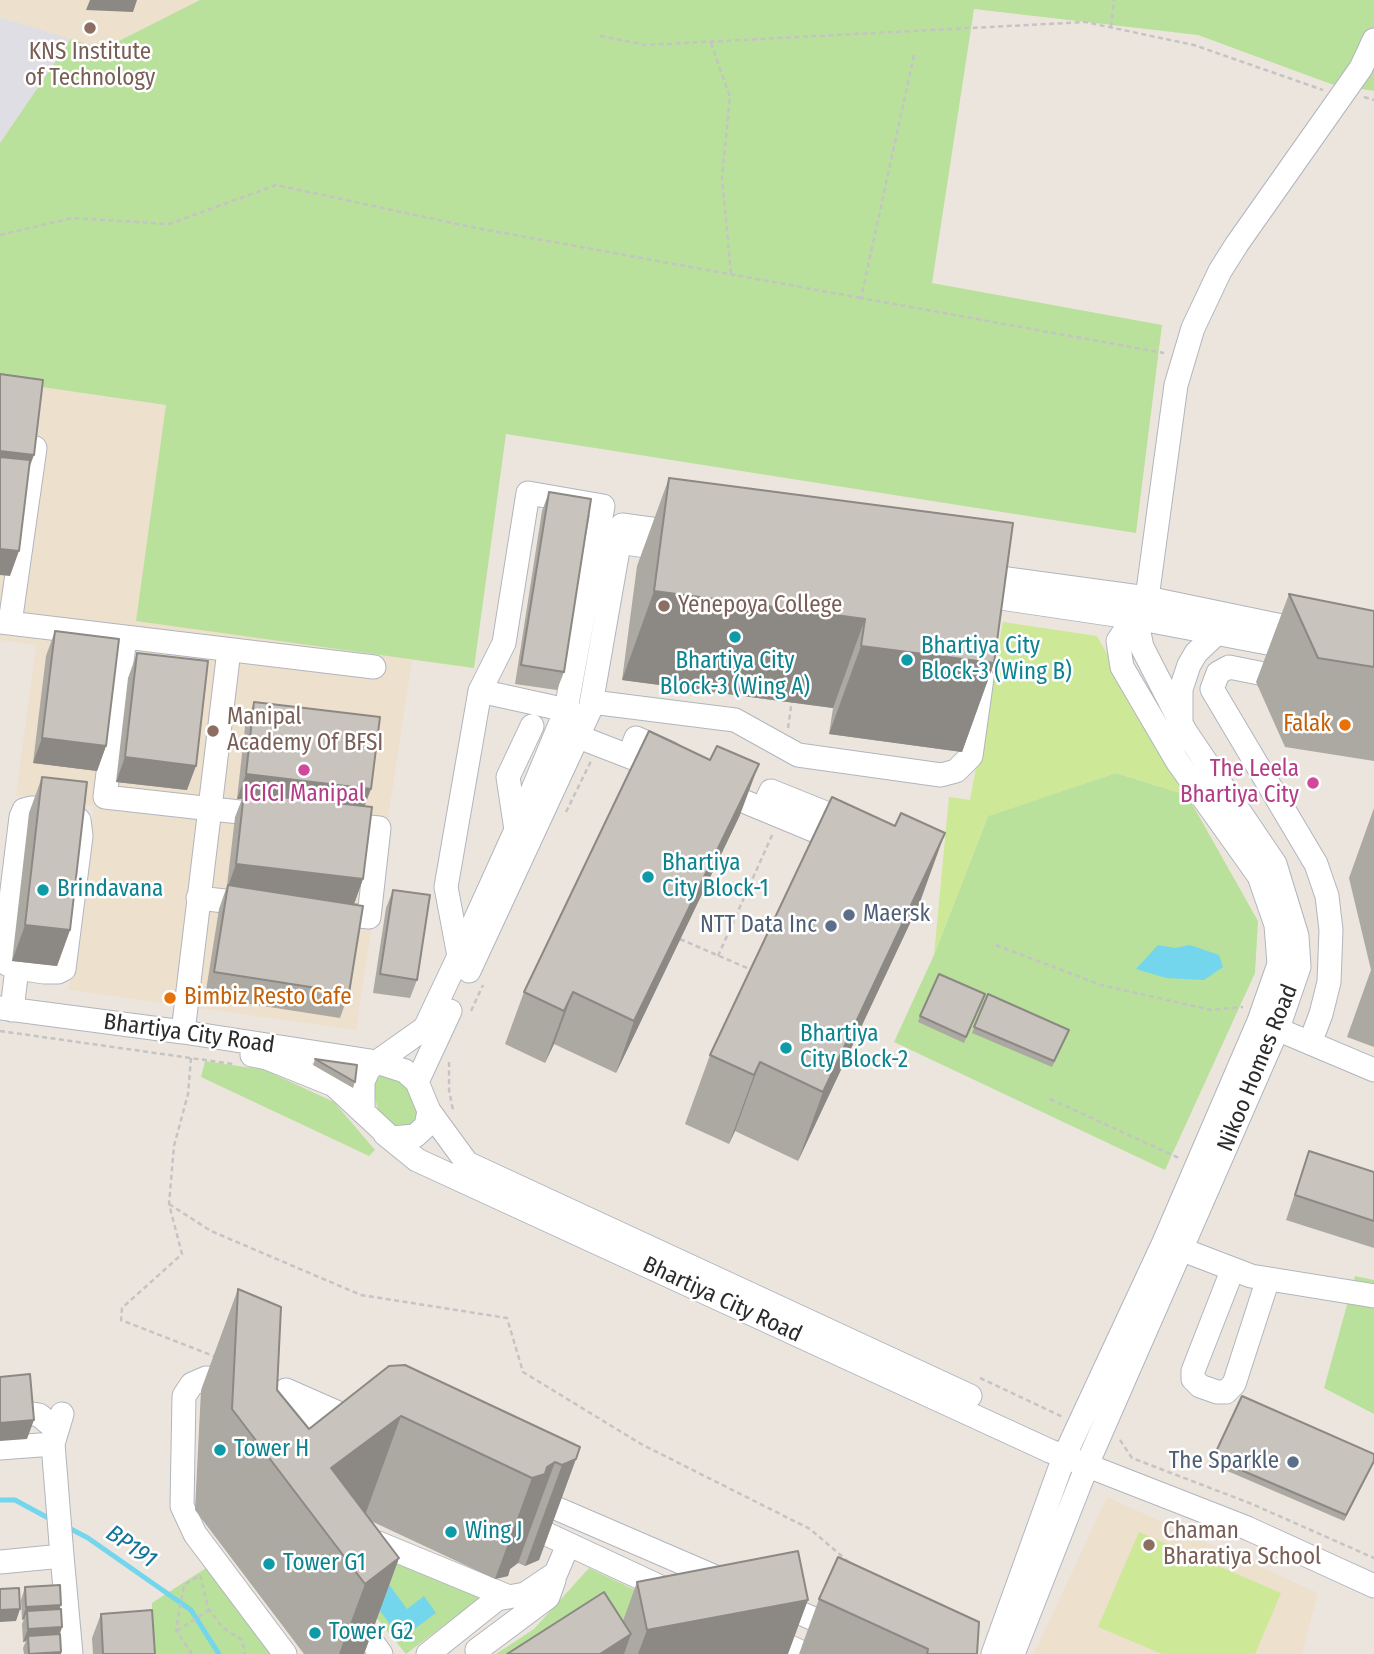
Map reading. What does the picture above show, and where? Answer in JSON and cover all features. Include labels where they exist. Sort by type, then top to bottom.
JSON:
[{"type":"street","points":[[1142,608],[1176,385],[1197,318],[1220,271],[1361,68],[1374,40]]},
{"type":"street","points":[[35,448],[5,622],[374,667]]},
{"type":"street","points":[[417,1082],[583,724],[614,530],[603,506],[528,493],[504,643],[480,691],[446,887],[459,956]]},
{"type":"street","points":[[614,530],[697,545]]},
{"type":"street","points":[[1316,652],[1217,633],[1142,608],[991,607],[952,581],[1142,608],[1334,637]]},
{"type":"street","name":"Nikoo Homes Road","points":[[1142,608],[1142,647],[1182,725],[1275,864],[1297,936],[1297,972],[1262,1019]]},
{"type":"street","name":"Nikoo Homes Road","points":[[1078,1455],[1173,1246],[1262,1019],[1279,964],[1272,906],[1255,870],[1177,761],[1122,667],[1118,642],[1142,608]]},
{"type":"street","points":[[1182,725],[1179,701],[1184,677],[1196,653],[1217,633]]},
{"type":"street","points":[[125,637],[105,797],[287,818]]},
{"type":"street","points":[[183,1031],[229,650]]},
{"type":"street","points":[[583,724],[735,720],[798,755],[942,775],[956,771],[971,756],[984,659]]},
{"type":"street","points":[[1310,1042],[1325,1001],[1329,976],[1330,914],[1322,880],[1309,853],[1212,689],[1218,673],[1229,667],[1311,683]]},
{"type":"street","points":[[480,691],[583,724],[629,756],[744,784]]},
{"type":"street","points":[[363,1110],[363,1082],[368,1070],[425,1028],[516,830],[583,724]]},
{"type":"street","points":[[516,830],[508,777],[532,726]]},
{"type":"street","points":[[694,772],[770,817],[868,853]]},
{"type":"street","points":[[770,817],[771,791],[843,820]]},
{"type":"street","points":[[32,807],[70,812],[79,820],[81,827],[64,969],[44,972],[17,968],[7,964],[4,955],[21,817],[24,810],[32,807]]},
{"type":"street","points":[[303,910],[369,917],[379,828],[313,821]]},
{"type":"street","points":[[1278,873],[1309,853]]},
{"type":"street","points":[[198,898],[277,907]]},
{"type":"street","points":[[4,1013],[17,968]]},
{"type":"street","points":[[1297,972],[1329,976]]},
{"type":"street","name":"Bhartiya City Road","points":[[4,1013],[183,1031],[377,1062],[405,1071],[417,1082],[429,1111],[467,1163],[1078,1455]]},
{"type":"street","name":"Bhartiya City Road","points":[[4,1013],[267,1058],[334,1085],[385,1134],[417,1160],[1078,1455]]},
{"type":"street","points":[[1262,1019],[1374,1070]]},
{"type":"street","points":[[385,1134],[399,1139],[415,1136],[426,1126],[429,1111]]},
{"type":"street","points":[[1173,1246],[1232,1271],[1374,1296]]},
{"type":"street","points":[[1232,1271],[1193,1378],[1200,1386],[1217,1392],[1226,1392],[1234,1384],[1268,1279]]},
{"type":"street","points":[[285,1654],[195,1534],[183,1506],[184,1396],[199,1380],[214,1377],[368,1437]]},
{"type":"street","points":[[286,1390],[368,1437]]},
{"type":"street","points":[[257,1422],[258,1396]]},
{"type":"street","points":[[27,1413],[39,1415],[57,1429]]},
{"type":"street","points":[[0,1447],[57,1429]]},
{"type":"street","points":[[57,1429],[60,1524],[71,1654]]},
{"type":"street","points":[[339,1461],[368,1437]]},
{"type":"street","points":[[1078,1455],[1374,1571]]},
{"type":"street","points":[[1078,1455],[1374,1586]]},
{"type":"street","points":[[993,1654],[1078,1455]]},
{"type":"street","points":[[1013,1654],[1078,1455]]},
{"type":"street","points":[[516,1490],[747,1591],[732,1595],[733,1613],[805,1654]]},
{"type":"street","points":[[495,1510],[689,1601]]},
{"type":"street","points":[[348,1566],[378,1544],[509,1597]]},
{"type":"street","points":[[477,1650],[548,1597],[568,1545]]},
{"type":"street","points":[[0,1562],[62,1556]]},
{"type":"street","points":[[428,1654],[497,1599],[525,1594],[556,1573]]},
{"type":"street","points":[[336,1591],[381,1654]]},
{"type":"street","points":[[758,1595],[894,1654]]},
{"type":"path","points":[[1111,27],[1114,0]]},
{"type":"path","points":[[600,36],[646,45],[1085,22],[1194,45],[1333,92]]},
{"type":"path","points":[[711,42],[730,97],[722,177],[731,274]]},
{"type":"path","points":[[861,298],[914,55]]},
{"type":"path","points":[[1360,97],[1374,100]]},
{"type":"path","points":[[0,235],[72,218],[170,224],[276,185],[471,228],[1184,357]]},
{"type":"path","points":[[785,747],[794,690]]},
{"type":"path","points":[[565,814],[583,724]]},
{"type":"path","points":[[718,956],[770,817]]},
{"type":"path","points":[[680,939],[757,973]]},
{"type":"path","points":[[996,946],[1101,985],[1262,1019]]},
{"type":"path","points":[[469,1014],[487,976]]},
{"type":"path","points":[[0,1031],[243,1066]]},
{"type":"path","points":[[191,1058],[188,1094],[174,1146],[169,1205],[182,1254],[122,1308],[121,1320],[225,1361]]},
{"type":"path","points":[[451,1058],[449,1090],[454,1113]]},
{"type":"path","points":[[1050,1099],[1182,1160]]},
{"type":"path","points":[[169,1205],[211,1231],[362,1295],[507,1318],[523,1372],[641,1444],[810,1529],[860,1571]]},
{"type":"path","points":[[978,1377],[1063,1417],[1072,1414]]},
{"type":"path","points":[[192,1654],[177,1631],[184,1585],[200,1575],[203,1596],[209,1610],[222,1627],[242,1640],[245,1654]]},
{"type":"path","points":[[177,1631],[209,1610]]},
{"type":"shaded area","name":"KNS Institute of Technology","points":[[0,0],[200,0],[103,49],[0,17]]},
{"type":"shaded area","points":[[0,17],[71,39],[0,143]]},
{"type":"shaded area","name":"Manipal Academy Of BFSI","points":[[0,381],[166,405],[474,668],[412,660],[356,1030],[69,990],[94,806],[16,795],[36,645],[0,640]]},
{"type":"shaded area","name":"Chaman Bharatiya School","points":[[1107,1497],[1318,1593],[1302,1654],[1034,1654]]},
{"type":"green space","points":[[200,0],[1374,0],[1374,91],[1331,84],[1198,35],[974,9],[932,283],[1162,325],[1136,533],[506,434],[474,668],[136,621],[166,405],[0,381],[0,143],[71,39],[103,49]]},
{"type":"green space","points":[[1003,622],[1097,636],[1187,795],[1116,773],[988,816],[934,955],[949,797],[970,800]]},
{"type":"green space","points":[[1116,773],[1187,795],[1258,921],[1255,973],[1165,1170],[894,1042],[934,955],[988,816]]},
{"type":"green space","points":[[205,1061],[265,1070],[334,1102],[375,1150],[369,1156],[201,1077]]},
{"type":"green space","points":[[380,1075],[403,1078],[422,1117],[407,1132],[389,1124],[378,1111],[373,1087]]},
{"type":"green space","points":[[1355,1276],[1374,1280],[1374,1414],[1324,1388]]},
{"type":"green space","points":[[1139,1532],[1281,1593],[1255,1654],[1162,1654],[1098,1627]]},
{"type":"green space","points":[[376,1552],[480,1598],[406,1654],[344,1578]]},
{"type":"green space","points":[[209,1566],[276,1654],[152,1654],[152,1603]]},
{"type":"green space","points":[[589,1568],[696,1619],[657,1654],[496,1654],[534,1629]]},
{"type":"water","points":[[1158,945],[1175,948],[1190,945],[1219,955],[1223,967],[1204,980],[1166,978],[1136,969]]},
{"type":"water","points":[[382,1575],[407,1609],[424,1596],[436,1613],[401,1639],[363,1588]]},
{"type":"building","points":[[0,374],[43,380],[34,455],[0,451]]},
{"type":"building","points":[[0,457],[30,460],[19,551],[0,549]]},
{"type":"building","points":[[669,478],[1013,523],[994,663],[861,646],[865,619],[654,591]]},
{"type":"building","points":[[549,492],[591,499],[564,672],[521,665]]},
{"type":"building","points":[[1289,594],[1374,611],[1374,667],[1318,658]]},
{"type":"building","points":[[55,631],[119,639],[106,746],[42,738]]},
{"type":"building","points":[[137,653],[208,661],[196,766],[125,757]]},
{"type":"building","name":"ICICI Manipal","points":[[254,702],[380,717],[371,789],[246,774]]},
{"type":"building","name":"Bhartiya City Block-1","points":[[649,731],[710,760],[717,746],[759,764],[634,1021],[573,992],[564,1011],[524,992]]},
{"type":"building","name":"Brindavana","points":[[42,777],[87,782],[70,930],[25,925]]},
{"type":"building","points":[[244,793],[372,807],[363,879],[236,864]]},
{"type":"building","name":"Bhartiya City Block-2","points":[[832,797],[895,826],[901,813],[945,833],[823,1092],[760,1062],[754,1075],[710,1055]]},
{"type":"building","points":[[228,885],[363,906],[349,993],[214,972]]},
{"type":"building","points":[[393,890],[430,895],[417,980],[380,974]]},
{"type":"building","points":[[939,974],[985,994],[966,1037],[920,1016]]},
{"type":"building","points":[[988,994],[1069,1030],[1054,1061],[974,1027]]},
{"type":"building","points":[[315,1059],[357,1065],[355,1082]]},
{"type":"building","points":[[1309,1151],[1374,1172],[1374,1221],[1295,1195]]},
{"type":"building","points":[[238,1289],[281,1307],[277,1390],[309,1429],[389,1366],[405,1365],[580,1447],[576,1459],[562,1465],[555,1462],[547,1467],[545,1474],[532,1478],[401,1416],[331,1468],[399,1558],[365,1584],[232,1409]]},
{"type":"building","points":[[30,1374],[34,1420],[0,1423],[0,1377]]},
{"type":"building","name":"The Sparkle","points":[[1242,1396],[1374,1454],[1374,1461],[1346,1515],[1213,1458]]},
{"type":"building","points":[[798,1551],[808,1600],[647,1630],[637,1582]]},
{"type":"building","points":[[838,1557],[979,1622],[977,1654],[927,1654],[928,1649],[819,1599]]},
{"type":"building","points":[[60,1585],[61,1605],[26,1607],[25,1587]]},
{"type":"building","points":[[19,1588],[20,1609],[0,1610],[0,1589]]},
{"type":"building","points":[[604,1592],[631,1634],[600,1654],[507,1654]]},
{"type":"building","points":[[61,1609],[62,1627],[28,1629],[27,1611]]},
{"type":"building","points":[[152,1610],[155,1654],[103,1654],[101,1614]]},
{"type":"building","points":[[60,1634],[61,1652],[29,1654],[28,1636]]},
{"type":"waterway","name":"BP191","points":[[0,1500],[15,1500],[52,1520]]},
{"type":"waterway","name":"BP191","points":[[67,1527],[88,1538],[191,1610],[219,1654]]},
{"type":"place","name":"KNS Institute of Technology","points":[[90,28]]},
{"type":"place","name":"Yenepoya College","points":[[664,606]]},
{"type":"place","name":"Bhartiya City Block-3 (Wing A)","points":[[735,637]]},
{"type":"place","name":"Bhartiya City Block-3 (Wing B)","points":[[907,660]]},
{"type":"place","name":"Falak","points":[[1345,725]]},
{"type":"place","name":"Manipal Academy Of BFSI","points":[[213,731]]},
{"type":"place","name":"ICICI Manipal","points":[[304,770]]},
{"type":"place","name":"The Leela Bhartiya City","points":[[1313,783]]},
{"type":"place","name":"Bhartiya City Block-1","points":[[648,877]]},
{"type":"place","name":"Brindavana","points":[[43,890]]},
{"type":"place","name":"Maersk","points":[[849,915]]},
{"type":"place","name":"NTT Data Inc","points":[[831,926]]},
{"type":"place","name":"Bimbiz Resto Cafe","points":[[170,998]]},
{"type":"place","name":"Bhartiya City Block-2","points":[[786,1048]]},
{"type":"place","name":"Tower H","points":[[220,1450]]},
{"type":"place","name":"The Sparkle","points":[[1293,1462]]},
{"type":"place","name":"Wing J","points":[[451,1532]]},
{"type":"place","name":"Chaman Bharatiya School","points":[[1149,1545]]},
{"type":"place","name":"Tower G1","points":[[269,1564]]},
{"type":"place","name":"Tower G2","points":[[315,1633]]}]
